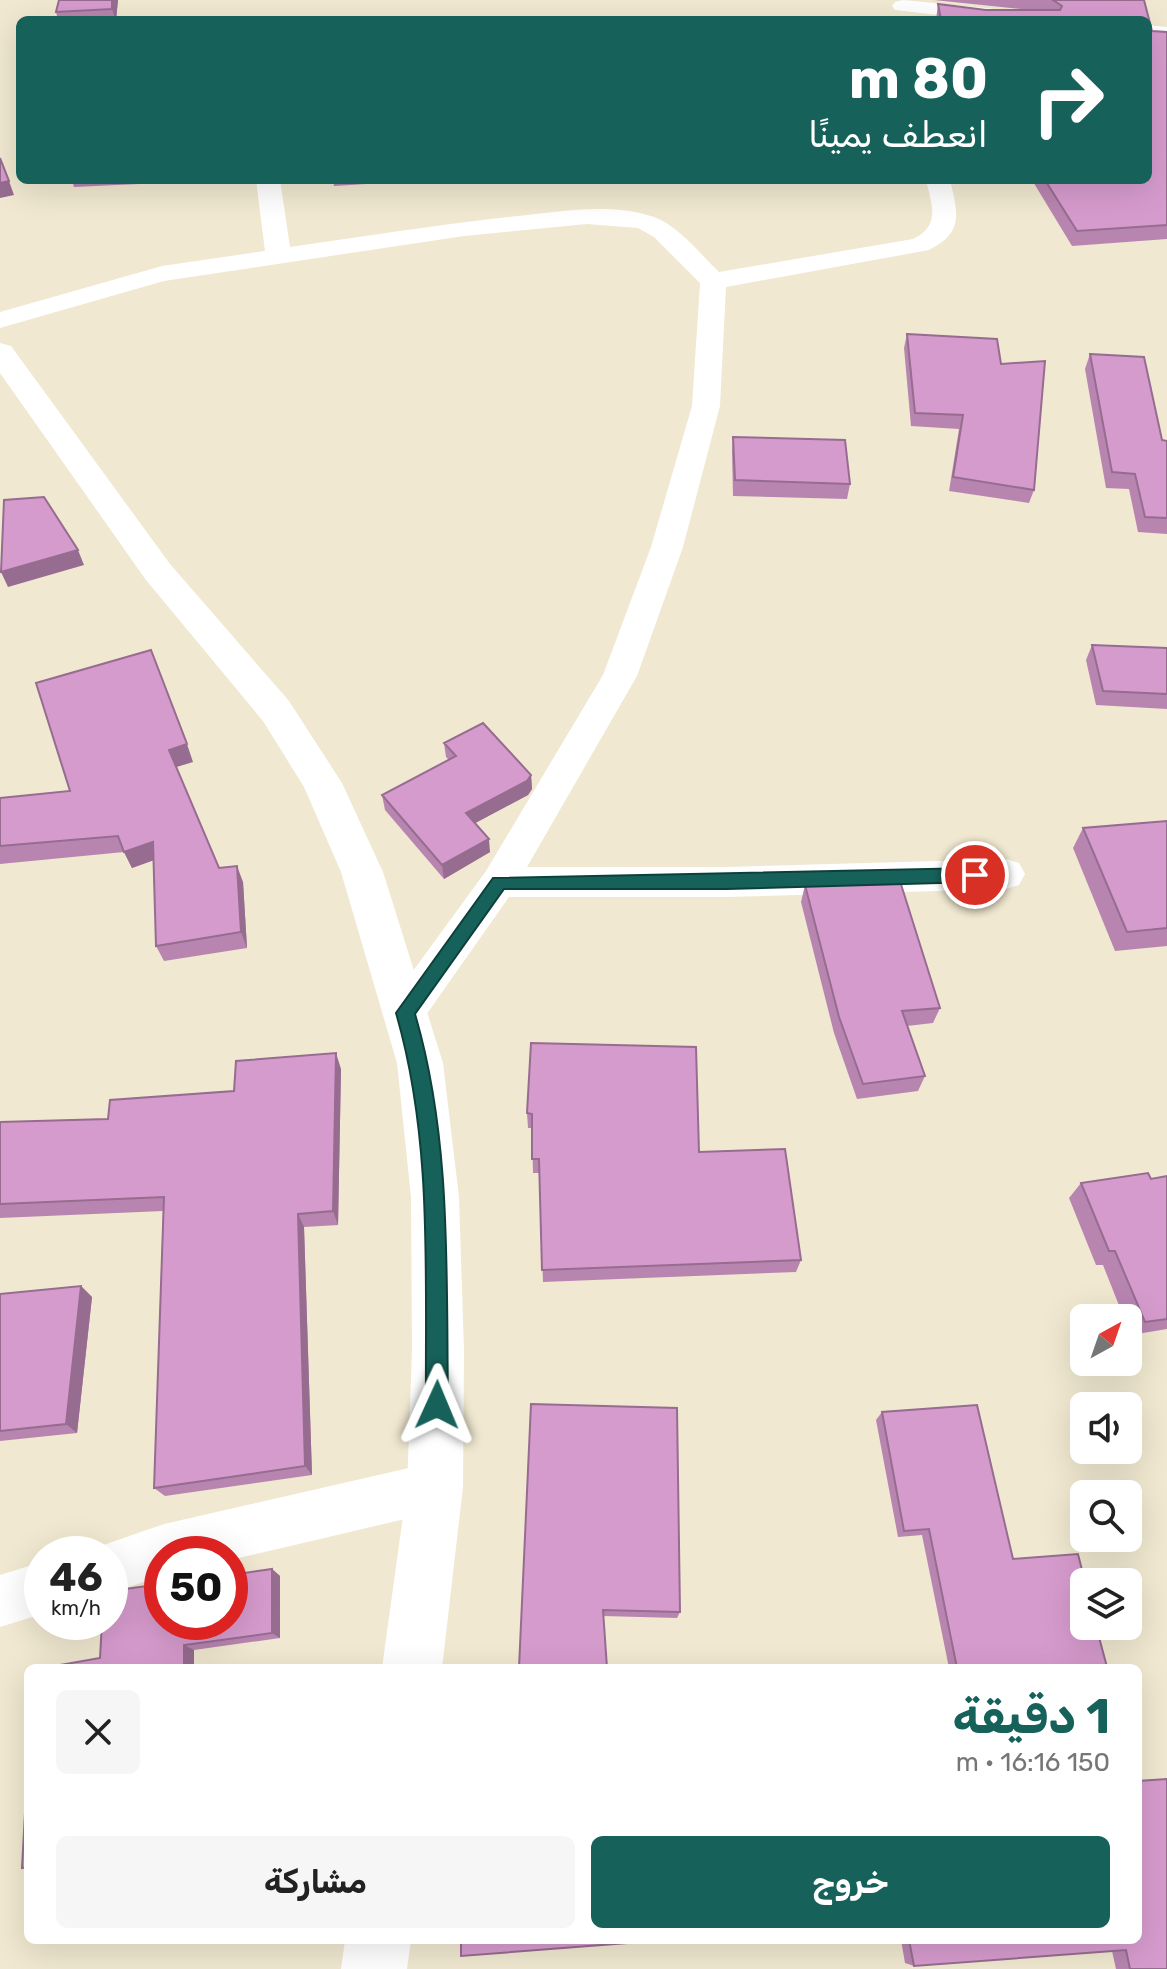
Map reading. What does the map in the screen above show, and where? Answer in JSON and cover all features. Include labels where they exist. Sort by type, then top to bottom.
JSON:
[{"type":"main road","points":[[0,352],[158,572],[276,711],[322,783],[362,872],[420,1063],[435,1197],[438,1350],[435,1487],[413,1664]]},
{"type":"main road","points":[[374,1969],[377,1944]]},
{"type":"street","points":[[902,9],[994,16]]},
{"type":"street","points":[[269,184],[279,257]]},
{"type":"street","points":[[713,281],[920,245],[933,240],[942,230],[946,215],[939,184]]},
{"type":"street","points":[[0,320],[162,274],[464,229],[587,217],[627,218],[647,223],[663,232],[713,281],[706,406],[667,547],[620,676],[499,882],[405,1013]]},
{"type":"street","points":[[499,882],[727,882],[1006,874]]},
{"type":"street","points":[[128,1561],[164,1550],[435,1487]]},
{"type":"street","points":[[0,1601],[24,1594]]},
{"type":"building","points":[[59,0],[112,0],[112,9],[56,12]]},
{"type":"building","points":[[1053,0],[1144,0],[1148,16],[940,16],[938,4],[986,10],[1060,10],[1062,6]]},
{"type":"building","points":[[1152,31],[1167,32],[1167,225],[1077,231],[1048,184],[1152,184]]},
{"type":"building","points":[[0,158],[9,181],[0,183]]},
{"type":"building","points":[[907,334],[997,339],[1001,364],[1045,361],[1034,490],[953,477],[963,415],[915,413]]},
{"type":"building","points":[[1090,354],[1144,357],[1162,440],[1167,441],[1167,518],[1145,517],[1135,474],[1112,472]]},
{"type":"building","points":[[733,437],[845,440],[850,484],[735,480]]},
{"type":"building","points":[[44,497],[78,550],[1,572],[4,500]]},
{"type":"building","points":[[1092,645],[1167,648],[1167,694],[1103,691]]},
{"type":"building","points":[[151,650],[187,744],[169,750],[219,868],[237,866],[241,932],[156,946],[153,842],[124,852],[118,836],[0,846],[0,798],[70,791],[36,683]]},
{"type":"building","points":[[483,723],[531,775],[527,781],[466,813],[489,839],[442,865],[382,795],[456,756],[444,743]]},
{"type":"building","points":[[1167,821],[1167,928],[1127,932],[1083,828]]},
{"type":"building","points":[[899,878],[940,1008],[902,1011],[925,1076],[863,1084],[839,1017],[805,885]]},
{"type":"building","points":[[531,1043],[696,1047],[699,1152],[785,1149],[801,1260],[542,1270],[539,1159],[532,1159],[532,1114],[527,1113]]},
{"type":"building","points":[[336,1053],[333,1211],[298,1214],[305,1466],[154,1488],[164,1197],[0,1204],[0,1122],[108,1119],[110,1100],[234,1091],[236,1061]]},
{"type":"building","points":[[1148,1173],[1151,1179],[1167,1176],[1167,1319],[1145,1322],[1142,1304],[1137,1304],[1115,1251],[1109,1251],[1081,1183]]},
{"type":"building","points":[[81,1286],[66,1424],[0,1431],[0,1294]]},
{"type":"building","points":[[531,1404],[677,1408],[680,1612],[603,1610],[607,1664],[519,1664]]},
{"type":"building","points":[[977,1405],[1013,1559],[1078,1554],[1082,1568],[1070,1568],[1070,1640],[1100,1640],[1106,1664],[956,1664],[929,1529],[904,1531],[882,1412]]},
{"type":"building","points":[[272,1569],[272,1633],[248,1636],[248,1572]]},
{"type":"building","points":[[144,1586],[144,1640],[221,1640],[184,1645],[184,1664],[66,1664],[100,1658],[101,1640],[128,1640],[128,1589]]},
{"type":"building","points":[[1167,1779],[1167,1969],[1130,1969],[1126,1950],[914,1966],[910,1944],[1142,1944],[1142,1781]]},
{"type":"building","points":[[461,1944],[614,1944],[461,1956]]},
{"type":"route","points":[[437,1405],[435,1197],[420,1063],[405,1013],[499,882],[727,882],[975,875]]}]
